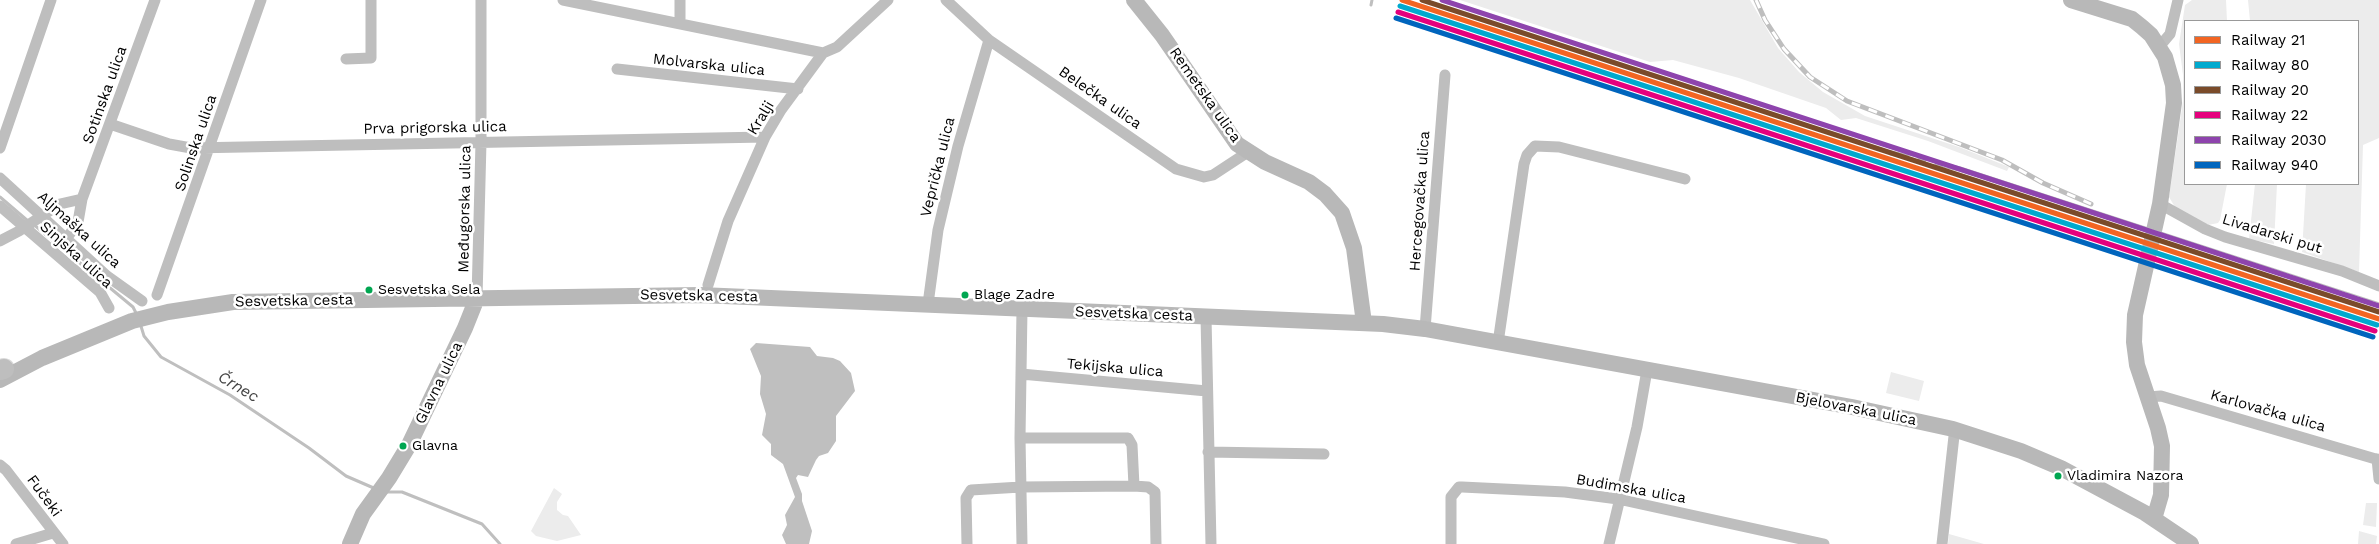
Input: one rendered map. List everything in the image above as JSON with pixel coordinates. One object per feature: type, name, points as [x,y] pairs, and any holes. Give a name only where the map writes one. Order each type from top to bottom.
[{"type":"main road","name":"Remetska ulica","points":[[1134,0],[1162,35],[1237,144],[1248,152],[1309,182],[1326,194],[1342,213],[1354,248],[1364,323]]},
{"type":"main road","points":[[2071,0],[2132,19],[2145,29],[2159,46],[2169,69],[2173,85],[2174,103],[2160,204],[2135,315],[2134,342],[2137,365],[2158,428],[2163,462],[2161,495],[2154,518]]},
{"type":"main road","name":"Sesvetska cesta","points":[[1,372],[139,320],[187,308],[234,302],[682,295],[1364,323]]},
{"type":"main road","name":"Glavna ulica","points":[[350,544],[356,528],[409,445],[477,298]]},
{"type":"main road","name":"Bjelovarska ulica","points":[[1364,323],[1425,329],[1646,376],[1871,410],[1952,429],[2050,463],[2154,518],[2191,544]]},
{"type":"street","points":[[0,148],[51,0]]},
{"type":"street","name":"Sotinska ulica","points":[[67,238],[78,222],[82,199],[155,0]]},
{"type":"street","name":"Solinska ulica","points":[[158,295],[261,0]]},
{"type":"street","points":[[346,59],[371,58],[371,0]]},
{"type":"street","name":"Međugorska ulica","points":[[477,298],[481,142],[481,0]]},
{"type":"street","points":[[563,0],[823,53]]},
{"type":"street","points":[[680,0],[680,23]]},
{"type":"street","name":"Kralji","points":[[708,285],[728,221],[765,137],[781,110],[798,90],[823,53],[837,46],[888,0]]},
{"type":"street","name":"Belečka ulica","points":[[946,0],[989,40],[1176,169],[1204,177],[1213,175],[1248,152]]},
{"type":"street","points":[[2159,46],[2170,34],[2178,0]]},
{"type":"street","name":"Veprička ulica","points":[[928,304],[938,230],[958,146],[989,40]]},
{"type":"street","name":"Molvarska ulica","points":[[617,69],[798,90]]},
{"type":"street","name":"Hercegovačka ulica","points":[[1425,329],[1445,75]]},
{"type":"street","name":"Prva prigorska ulica","points":[[110,124],[169,144],[191,148],[765,137]]},
{"type":"street","points":[[1498,343],[1524,164],[1527,155],[1535,146],[1559,147],[1685,179]]},
{"type":"street","name":"Aljmaška ulica","points":[[0,178],[32,222],[67,238],[106,276],[142,301]]},
{"type":"street","points":[[0,241],[60,204],[82,199]]},
{"type":"street","name":"Livadarski put","points":[[2160,204],[2205,229],[2225,237],[2342,271],[2379,286]]},
{"type":"street","name":"Sinjska ulica","points":[[0,206],[32,222],[100,292],[109,308]]},
{"type":"street","points":[[1022,309],[1020,438],[1022,544]]},
{"type":"street","points":[[1206,317],[1211,544]]},
{"type":"street","name":"Tekijska ulica","points":[[1021,374],[1207,391]]},
{"type":"street","points":[[1609,544],[1618,499],[1637,426],[1646,376]]},
{"type":"street","name":"Karlovačka ulica","points":[[2148,397],[2161,396],[2378,460]]},
{"type":"street","points":[[1942,544],[1953,441],[1952,429]]},
{"type":"street","points":[[1020,438],[1128,438],[1132,445],[1134,486]]},
{"type":"street","points":[[1208,452],[1324,454]]},
{"type":"street","points":[[2378,460],[2379,479]]},
{"type":"street","name":"Fučeki","points":[[0,465],[6,470],[63,544]]},
{"type":"street","points":[[967,544],[967,493],[976,488],[1134,486],[1148,487],[1155,492],[1156,544]]},
{"type":"street","name":"Budimska ulica","points":[[1451,544],[1451,497],[1458,487],[1565,492],[1618,499],[1779,540],[1824,544]]},
{"type":"street","points":[[16,544],[53,533]]},
{"type":"shaded area","points":[[1460,0],[1750,0],[1778,48],[1799,72],[1823,92],[1865,116],[1959,147],[2009,167],[2007,171],[1928,141],[1856,118],[1841,120],[1826,108],[1739,78],[1673,60],[1650,62]]},
{"type":"shaded area","points":[[2192,0],[2226,0],[2227,20],[2184,20],[2184,185],[2227,185],[2220,220],[2218,223],[2208,225],[2175,207],[2169,197],[2183,101],[2183,75],[2179,44],[2185,5]]},
{"type":"shaded area","points":[[2248,0],[2379,0],[2379,138],[2363,145],[2359,272],[2302,252],[2306,185],[2359,185],[2359,20],[2250,20]]},
{"type":"shaded area","points":[[2255,185],[2277,185],[2274,244],[2249,239]]},
{"type":"shaded area","points":[[756,343],[810,347],[817,356],[840,361],[851,373],[855,391],[836,416],[836,441],[828,453],[819,456],[808,477],[798,475],[796,478],[812,531],[809,544],[786,544],[782,535],[787,525],[785,515],[795,497],[783,464],[771,455],[771,444],[762,435],[766,414],[760,394],[761,376],[750,349]]},
{"type":"shaded area","points":[[1891,372],[1924,381],[1919,401],[1886,393]]},
{"type":"shaded area","points":[[554,488],[562,494],[557,502],[557,510],[563,515],[568,516],[581,535],[557,541],[536,536],[531,531]]},
{"type":"shaded area","points":[[2366,503],[2377,503],[2376,527],[2363,525]]},
{"type":"shaded area","points":[[2359,531],[2377,536],[2376,544],[2358,544]]},
{"type":"shaded area","points":[[1949,534],[1984,544],[1948,544]]},
{"type":"waterway","points":[[1371,5],[1372,0]]},
{"type":"waterway","name":"Črnec","points":[[0,197],[28,221]]},
{"type":"waterway","name":"Črnec","points":[[33,224],[133,307],[137,315]]},
{"type":"waterway","name":"Črnec","points":[[140,323],[144,336],[161,357],[230,395],[309,448],[346,476],[376,489]]},
{"type":"waterway","name":"Črnec","points":[[384,492],[402,492],[482,524],[500,544]]},
{"type":"railway","points":[[1756,0],[1765,20],[1784,49],[1810,77],[1847,101],[2002,160],[2043,183],[2091,204]]},
{"type":"railway","points":[[1891,153],[1960,169],[2379,305]]},
{"type":"rail line","name":"21","points":[[1402,0],[2379,319]]},
{"type":"rail line","name":"20","points":[[1422,0],[2379,312]]},
{"type":"rail line","name":"2030","points":[[1442,0],[2379,306]]},
{"type":"rail line","name":"80","points":[[1400,6],[2377,325]]},
{"type":"rail line","name":"22","points":[[1398,12],[2375,331]]},
{"type":"rail line","name":"940","points":[[1396,18],[2373,337]]},
{"type":"place","name":"Sesvetska Sela","points":[[369,290]]},
{"type":"place","name":"Blage Zadre","points":[[965,295]]},
{"type":"place","name":"Glavna","points":[[403,446]]},
{"type":"place","name":"Vladimira Nazora","points":[[2058,476]]}]
